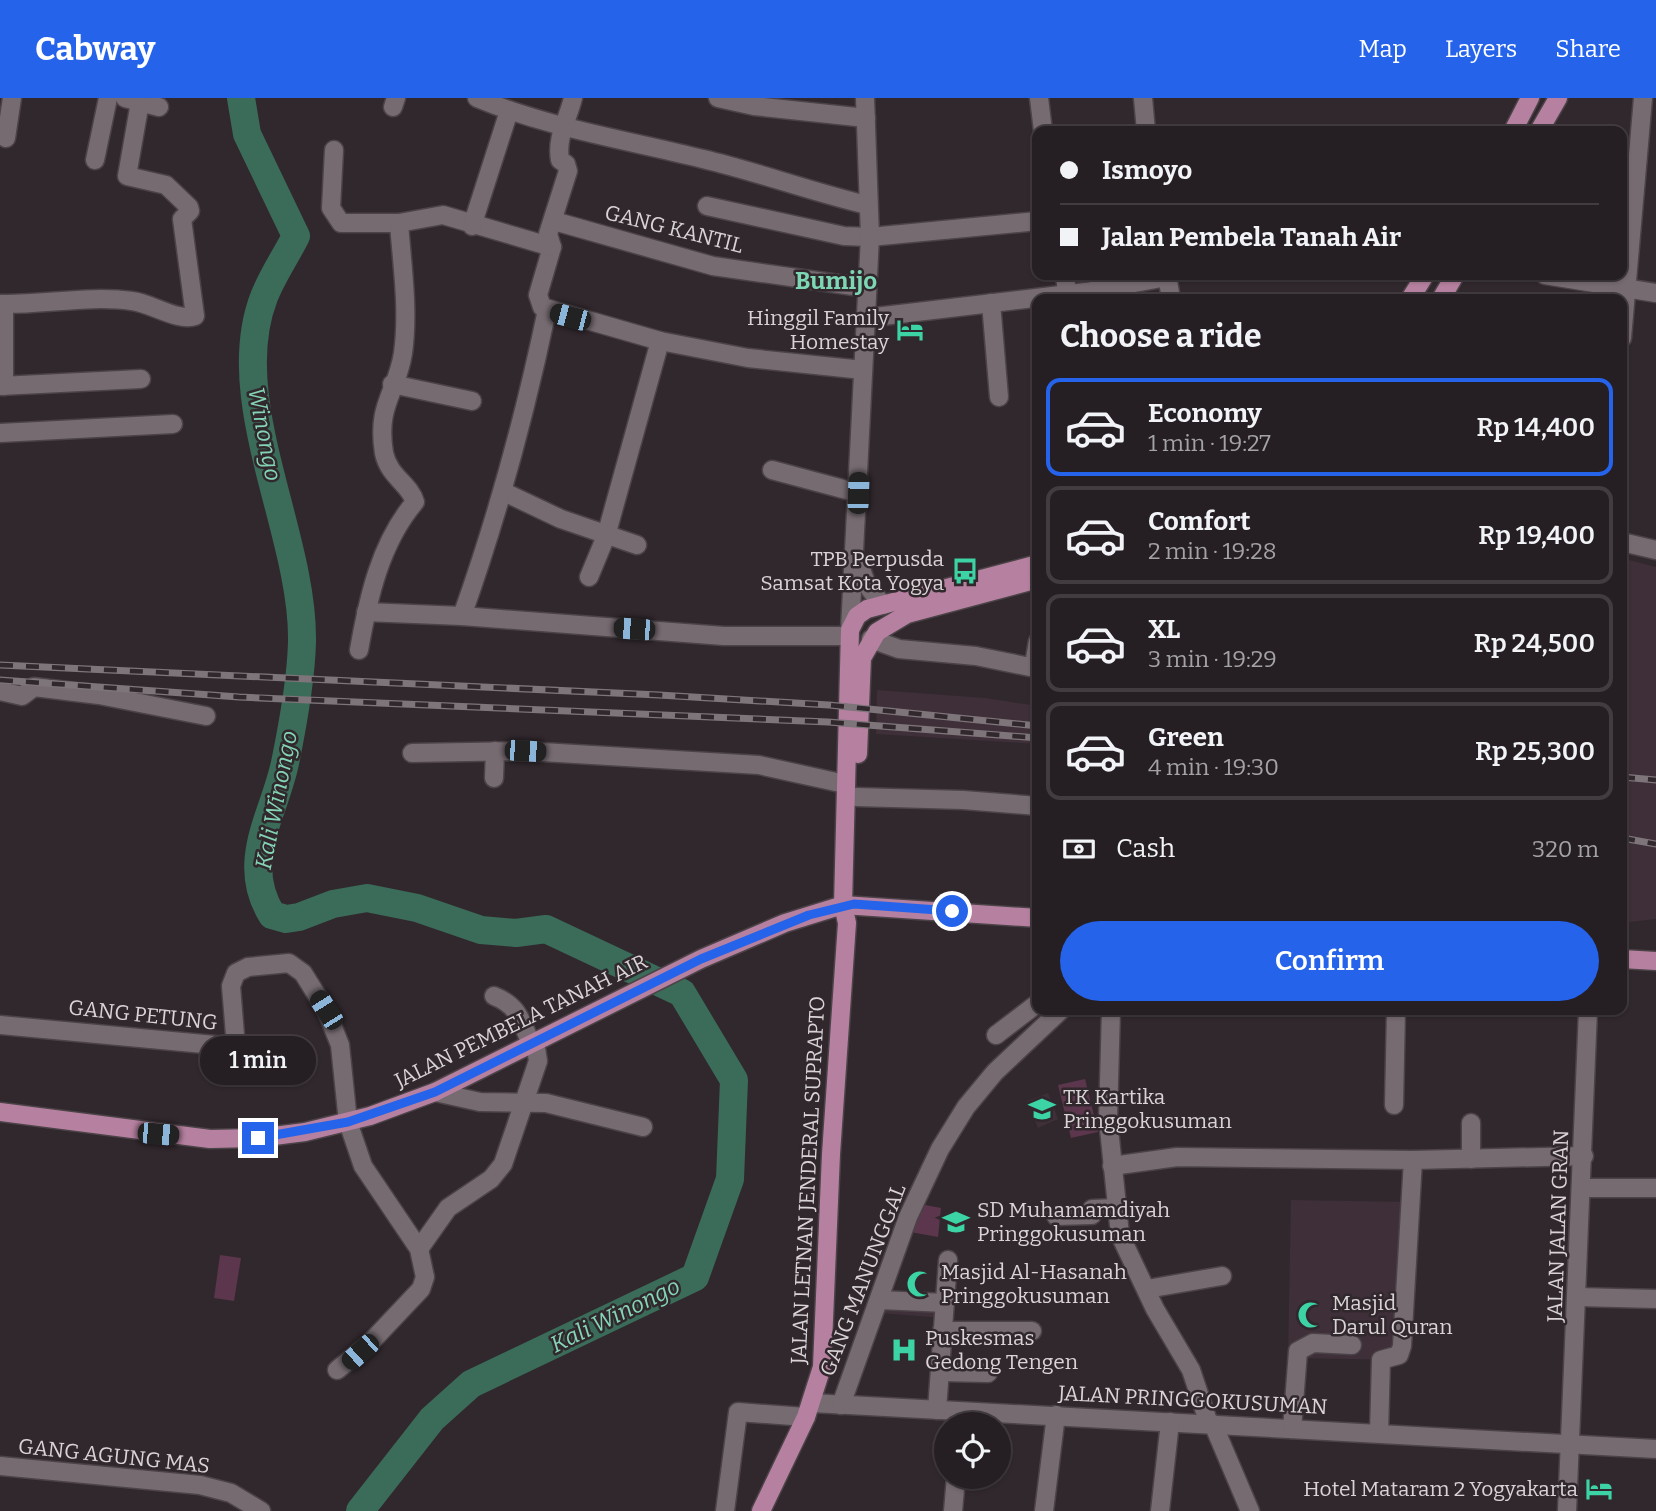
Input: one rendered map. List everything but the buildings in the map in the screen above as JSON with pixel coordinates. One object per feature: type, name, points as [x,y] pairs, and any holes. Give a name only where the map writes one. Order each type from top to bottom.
[{"type":"main road","points":[[1516,126],[1531,98]]},
{"type":"main road","points":[[1542,126],[1558,98]]},
{"type":"main road","points":[[850,791],[850,633],[857,616],[884,605],[1032,566]]},
{"type":"main road","points":[[850,791],[862,658],[870,639],[892,620],[907,614],[1032,581]]},
{"type":"main road","name":"JALAN LETNAN JENDERAL SUPRAPTO","points":[[761,1511],[809,1410],[824,1348],[831,1154],[848,904],[850,791]]},
{"type":"main road","points":[[848,904],[1032,918]]},
{"type":"main road","name":"JALAN PEMBELA TANAH AIR","points":[[0,1112],[210,1139],[258,1138],[348,1122],[435,1092],[701,959],[785,923],[848,904]]},
{"type":"main road","points":[[1627,960],[1656,961]]},
{"type":"street","points":[[6,138],[12,98]]},
{"type":"street","points":[[95,160],[108,98]]},
{"type":"street","points":[[477,98],[509,111],[562,126],[707,159],[867,205]]},
{"type":"street","points":[[573,98],[562,126],[558,151],[560,160],[566,164],[568,171],[548,234],[552,247],[538,295],[538,301],[547,310],[660,341],[748,358],[863,370]]},
{"type":"street","points":[[718,98],[754,106],[866,118]]},
{"type":"street","points":[[366,612],[724,636],[850,633],[857,545],[870,237],[865,98]]},
{"type":"street","points":[[1039,98],[1042,126]]},
{"type":"street","points":[[1143,98],[1146,126]]},
{"type":"street","points":[[1627,278],[1643,98]]},
{"type":"street","points":[[141,379],[2,386],[2,304],[38,305],[115,298],[152,305],[185,317],[195,316],[182,219],[190,211],[189,207],[166,185],[127,176],[133,100],[159,107]]},
{"type":"street","points":[[472,226],[509,111]]},
{"type":"street","points":[[334,150],[330,199],[336,220],[348,224],[399,223],[443,215],[472,226],[552,247]]},
{"type":"street","points":[[707,206],[844,236],[870,237],[1032,222]]},
{"type":"street","name":"GANG KANTIL","points":[[554,220],[713,266],[867,288]]},
{"type":"street","points":[[359,650],[369,596],[398,522],[415,502],[392,475],[384,452],[382,414],[402,356],[404,333],[399,223]]},
{"type":"street","points":[[1066,280],[1067,294]]},
{"type":"street","points":[[1094,294],[1151,280]]},
{"type":"street","points":[[1556,280],[1581,291],[1626,289],[1656,293]]},
{"type":"street","points":[[1626,294],[1627,280]]},
{"type":"street","points":[[866,318],[1032,298]]},
{"type":"street","points":[[991,303],[999,397]]},
{"type":"street","points":[[462,617],[504,492],[526,414],[547,310]]},
{"type":"street","points":[[589,577],[606,536],[660,341]]},
{"type":"street","points":[[392,384],[472,401]]},
{"type":"street","points":[[0,433],[173,424]]},
{"type":"street","points":[[772,470],[858,493]]},
{"type":"street","points":[[504,492],[606,536],[637,545]]},
{"type":"street","points":[[1627,543],[1656,550]]},
{"type":"street","points":[[857,545],[862,577],[872,594],[884,605]]},
{"type":"street","points":[[870,639],[900,649],[976,656],[1032,666]]},
{"type":"street","points":[[0,691],[22,696],[34,687],[99,695],[206,716]]},
{"type":"street","points":[[494,778],[495,751]]},
{"type":"street","points":[[412,753],[495,751],[759,765],[850,791],[1032,806]]},
{"type":"street","name":"GANG PETUNG","points":[[0,1025],[236,1047],[231,986],[234,977],[247,967],[289,963],[301,970],[309,982],[326,1010],[340,1045],[348,1122]]},
{"type":"street","points":[[419,1249],[448,1208],[491,1179],[503,1164],[538,1061],[533,1043],[515,1009],[509,1002],[494,996]]},
{"type":"street","points":[[996,1035],[1032,1008]]},
{"type":"street","name":"GANG MANUNGGAL","points":[[841,1405],[908,1217],[940,1149],[967,1107],[995,1072],[1056,1015]]},
{"type":"street","points":[[1111,1015],[1108,1119],[1120,1235],[1191,1370],[1211,1424],[1250,1511]]},
{"type":"street","points":[[1394,1105],[1396,1015]]},
{"type":"street","name":"JALAN JALAN GRAN","points":[[1567,1511],[1583,1188],[1588,1015]]},
{"type":"street","points":[[435,1092],[480,1102],[523,1105],[546,1103],[643,1127]]},
{"type":"street","points":[[337,1370],[369,1344],[421,1289],[425,1277],[419,1249],[363,1166],[348,1122]]},
{"type":"street","points":[[1471,1123],[1471,1158]]},
{"type":"street","points":[[1112,1166],[1177,1157],[1413,1160],[1584,1156]]},
{"type":"street","points":[[1379,1433],[1381,1360],[1399,1355],[1402,1346],[1413,1160]]},
{"type":"street","points":[[1583,1188],[1656,1188]]},
{"type":"street","points":[[1056,1216],[1092,1215],[1092,1209],[1117,1208]]},
{"type":"street","points":[[937,1409],[942,1372],[942,1331],[948,1259]]},
{"type":"street","points":[[1147,1289],[1222,1276]]},
{"type":"street","points":[[1578,1297],[1656,1299]]},
{"type":"street","points":[[880,1300],[944,1303]]},
{"type":"street","points":[[942,1331],[1032,1331]]},
{"type":"street","points":[[1292,1429],[1298,1351],[1313,1343],[1352,1345]]},
{"type":"street","points":[[942,1372],[988,1373]]},
{"type":"street","name":"JALAN PRINGGOKUSUMAN","points":[[725,1511],[738,1412],[809,1410],[841,1405],[937,1409],[945,1412]]},
{"type":"street","points":[[1044,1511],[1056,1415]]},
{"type":"street","name":"JALAN PRINGGOKUSUMAN","points":[[1011,1416],[1056,1415],[1656,1449]]},
{"type":"street","points":[[1160,1511],[1170,1422]]},
{"type":"street","name":"GANG AGUNG MAS","points":[[0,1466],[200,1485],[231,1493],[261,1511]]},
{"type":"street","points":[[953,1511],[955,1489]]},
{"type":"shaded area","points":[[1627,559],[1656,567],[1656,919],[1627,922]]},
{"type":"shaded area","points":[[877,690],[985,698],[1032,705],[1032,744],[876,734]]},
{"type":"shaded area","points":[[1085,1079],[1098,1132],[1071,1138],[1058,1085]]},
{"type":"shaded area","name":"TK Kartika Pringgokusuman","points":[[1048,1093],[1058,1119],[1038,1128],[1027,1101]]},
{"type":"shaded area","points":[[1291,1200],[1412,1202],[1408,1360],[1288,1358]]},
{"type":"shaded area","points":[[915,1203],[941,1208],[938,1237],[910,1232]]},
{"type":"shaded area","points":[[220,1255],[241,1258],[234,1301],[214,1298]]},
{"type":"shaded area","points":[[881,1301],[944,1306],[943,1318],[880,1313]]},
{"type":"waterway","name":"Kali Winongo","points":[[241,98],[247,134],[296,236],[264,297],[254,337],[253,379],[259,423],[291,557],[299,600],[302,642],[288,748],[259,857],[263,895],[272,915],[286,919],[299,917],[333,904],[367,898],[417,908],[481,930],[516,933],[546,929],[682,993],[734,1080],[730,1179],[695,1277],[471,1384],[432,1419],[360,1511]]},
{"type":"railway","points":[[0,665],[659,695],[829,705],[1032,725]]},
{"type":"railway","points":[[0,680],[239,697],[828,722],[1032,738]]},
{"type":"railway","points":[[1627,777],[1656,780]]},
{"type":"railway","points":[[1627,839],[1656,844]]},
{"type":"place","name":"Hinggil Family Homestay","points":[[910,330]]},
{"type":"place","name":"TPB Perpusda Samsat Kota Yogya","points":[[965,571]]},
{"type":"place","name":"TK Kartika Pringgokusuman","points":[[1042,1109]]},
{"type":"place","name":"SD Muhamamdiyah Pringgokusuman","points":[[956,1222]]},
{"type":"place","name":"Masjid Al-Hasanah Pringgokusuman","points":[[920,1284]]},
{"type":"place","name":"Masjid Darul Quran","points":[[1311,1315]]},
{"type":"place","name":"Puskesmas Gedong Tengen","points":[[904,1350]]},
{"type":"place","name":"Hotel Mataram 2 Yogyakarta","points":[[1599,1489]]},
{"type":"district","name":"Bumijo","points":[[836,281]]},
{"type":"route","points":[[258,1138],[305,1132],[348,1122],[435,1092],[701,959],[809,915],[854,904],[952,911]]},
{"type":"water label","name":"Winongo","points":[[265,434]]}]
